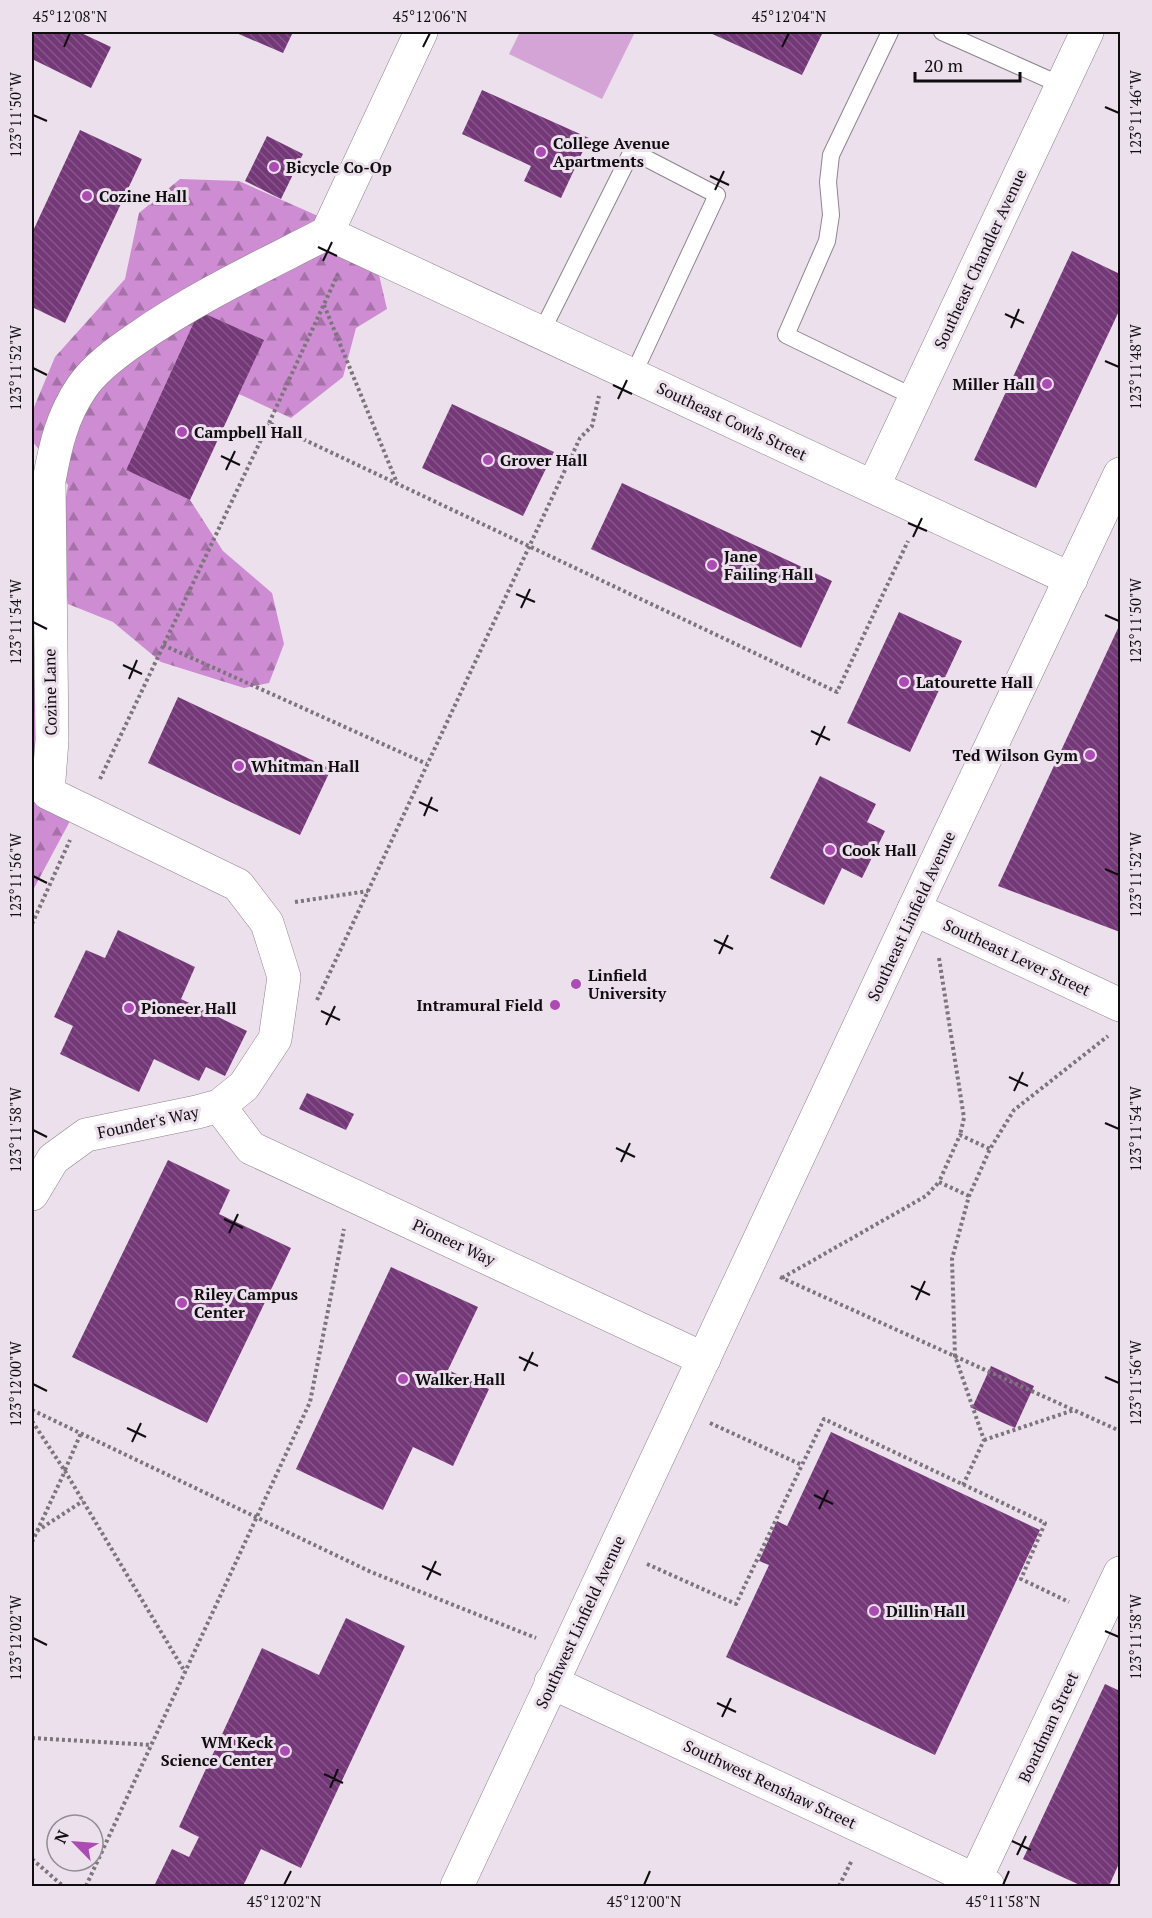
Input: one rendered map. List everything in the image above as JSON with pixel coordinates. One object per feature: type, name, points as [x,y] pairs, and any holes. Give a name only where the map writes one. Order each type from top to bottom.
[{"type":"street","points":[[340,239],[421,32]]},
{"type":"street","name":"Southeast Chandler Avenue","points":[[873,487],[1086,32]]},
{"type":"street","name":"Southeast Cowls Street","points":[[340,239],[1071,579]]},
{"type":"street","name":"Cozine Lane","points":[[219,1106],[244,1086],[275,1039],[284,977],[267,923],[238,885],[48,793],[52,740],[49,481],[56,444],[65,415],[83,385],[117,353],[172,314],[340,239]]},
{"type":"street","name":"Southeast Linfield Avenue","points":[[704,1359],[1120,474]]},
{"type":"street","name":"Southeast Lever Street","points":[[914,909],[953,927],[1116,1019]]},
{"type":"street","name":"Founder's Way","points":[[32,1194],[53,1159],[86,1135],[197,1113],[219,1106]]},
{"type":"street","name":"Pioneer Way","points":[[219,1106],[252,1148],[704,1359]]},
{"type":"street","name":"Southwest Linfield Avenue","points":[[457,1887],[704,1359]]},
{"type":"street","name":"Boardman Street","points":[[982,1883],[1120,1573]]},
{"type":"street","name":"Southwest Renshaw Street","points":[[551,1682],[982,1883]]},
{"type":"lane","points":[[890,32],[831,155],[828,182],[831,215],[827,241],[786,336],[916,398]]},
{"type":"lane","points":[[942,32],[1061,86]]},
{"type":"lane","points":[[541,333],[632,151],[717,195],[622,370]]},
{"type":"path","points":[[32,924],[324,305],[340,239]]},
{"type":"path","points":[[324,305],[397,483]]},
{"type":"path","points":[[317,1001],[580,438],[592,426],[600,391],[622,370]]},
{"type":"path","points":[[269,423],[837,692],[923,510]]},
{"type":"path","points":[[163,645],[427,764]]},
{"type":"path","points":[[267,923],[283,904],[368,891]]},
{"type":"path","points":[[783,1278],[926,1196],[939,1182],[960,1135],[964,1118],[939,957],[953,927]]},
{"type":"path","points":[[963,1485],[984,1440],[955,1356],[952,1259],[969,1196],[990,1149],[1014,1110],[1116,1019]]},
{"type":"path","points":[[960,1135],[990,1149]]},
{"type":"path","points":[[939,1182],[969,1196]]},
{"type":"path","points":[[86,1887],[310,1402],[351,1194]]},
{"type":"path","points":[[749,1263],[1120,1431]]},
{"type":"path","points":[[680,1409],[802,1465]]},
{"type":"path","points":[[32,1410],[372,1572],[567,1650]]},
{"type":"path","points":[[984,1440],[1074,1410]]},
{"type":"path","points":[[614,1549],[736,1604],[824,1419],[1045,1522],[1021,1580],[1100,1616]]},
{"type":"path","points":[[32,1421],[65,1471],[186,1672]]},
{"type":"path","points":[[32,1542],[81,1433]]},
{"type":"path","points":[[36,1531],[83,1501]]},
{"type":"path","points":[[32,1738],[152,1745]]},
{"type":"path","points":[[32,1858],[63,1887]]},
{"type":"green space","points":[[180,179],[239,181],[325,219],[379,275],[387,309],[356,328],[343,377],[291,418],[239,394],[263,340],[199,311],[126,470],[190,500],[223,551],[272,593],[284,644],[269,683],[244,688],[161,662],[113,622],[68,604],[58,543],[68,485],[32,441],[32,412],[55,357],[125,279],[139,213]]},
{"type":"green space","points":[[50,674],[70,821],[32,892],[32,680]]},
{"type":"shaded area","points":[[520,32],[635,32],[602,99],[509,54]]},
{"type":"building","points":[[32,32],[79,32],[111,47],[91,88],[32,59]]},
{"type":"building","points":[[234,32],[293,32],[283,53]]},
{"type":"building","points":[[708,32],[823,32],[802,75]]},
{"type":"building","name":"College Avenue Apartments","points":[[482,90],[589,138],[561,198],[524,181],[531,166],[462,134]]},
{"type":"building","name":"Cozine Hall","points":[[80,130],[142,159],[65,323],[32,307],[32,233]]},
{"type":"building","name":"Bicycle Co-Op","points":[[267,136],[303,154],[281,199],[245,181]]},
{"type":"building","name":"Miller Hall","points":[[1072,251],[1120,274],[1120,309],[1036,488],[974,460]]},
{"type":"building","name":"Campbell Hall","points":[[199,311],[264,340],[190,500],[126,470]]},
{"type":"building","name":"Grover Hall","points":[[452,404],[554,452],[523,516],[422,468]]},
{"type":"building","name":"Jane Failing Hall","points":[[622,483],[832,581],[801,648],[591,549]]},
{"type":"building","name":"Latourette Hall","points":[[899,612],[962,641],[910,752],[847,723]]},
{"type":"building","name":"Ted Wilson Gym","points":[[1120,624],[1120,932],[998,886]]},
{"type":"building","name":"Whitman Hall","points":[[178,697],[331,769],[300,835],[148,763]]},
{"type":"building","name":"Cook Hall","points":[[820,776],[876,804],[867,822],[885,831],[862,878],[842,868],[824,905],[770,878]]},
{"type":"building","name":"Pioneer Hall","points":[[118,930],[195,967],[181,999],[247,1031],[225,1076],[206,1067],[199,1081],[154,1059],[139,1092],[60,1054],[73,1026],[54,1017],[86,950],[105,958]]},
{"type":"building","points":[[307,1093],[354,1114],[346,1130],[299,1109]]},
{"type":"building","name":"Riley Campus Center","points":[[168,1160],[230,1190],[219,1214],[291,1248],[207,1423],[72,1357]]},
{"type":"building","name":"Walker Hall","points":[[391,1267],[478,1307],[448,1370],[489,1389],[453,1466],[413,1447],[383,1510],[296,1469]]},
{"type":"building","points":[[991,1366],[1034,1386],[1015,1428],[972,1408]]},
{"type":"building","name":"Dillin Hall","points":[[831,1432],[1040,1530],[935,1755],[726,1657],[769,1565],[759,1561],[777,1521],[787,1526]]},
{"type":"building","name":"WM Keck Science Center","points":[[346,1618],[405,1646],[301,1868],[261,1849],[243,1886],[154,1886],[172,1849],[189,1857],[199,1837],[179,1827],[262,1648],[319,1675]]},
{"type":"building","points":[[1105,1684],[1120,1691],[1120,1861],[1109,1886],[1082,1886],[1023,1859]]},
{"type":"place","name":"College Avenue Apartments","points":[[541,152]]},
{"type":"place","name":"Bicycle Co-Op","points":[[274,167]]},
{"type":"place","name":"Cozine Hall","points":[[87,196]]},
{"type":"place","name":"Miller Hall","points":[[1047,384]]},
{"type":"place","name":"Campbell Hall","points":[[182,432]]},
{"type":"place","name":"Grover Hall","points":[[488,460]]},
{"type":"place","name":"Jane Failing Hall","points":[[712,565]]},
{"type":"place","name":"Latourette Hall","points":[[904,682]]},
{"type":"place","name":"Ted Wilson Gym","points":[[1090,755]]},
{"type":"place","name":"Whitman Hall","points":[[239,766]]},
{"type":"place","name":"Cook Hall","points":[[830,850]]},
{"type":"place","name":"Linfield University","points":[[576,984]]},
{"type":"place","name":"Intramural Field","points":[[555,1005]]},
{"type":"place","name":"Pioneer Hall","points":[[129,1008]]},
{"type":"place","name":"Riley Campus Center","points":[[182,1303]]},
{"type":"place","name":"Walker Hall","points":[[403,1379]]},
{"type":"place","name":"Dillin Hall","points":[[874,1611]]},
{"type":"place","name":"WM Keck Science Center","points":[[285,1751]]}]
